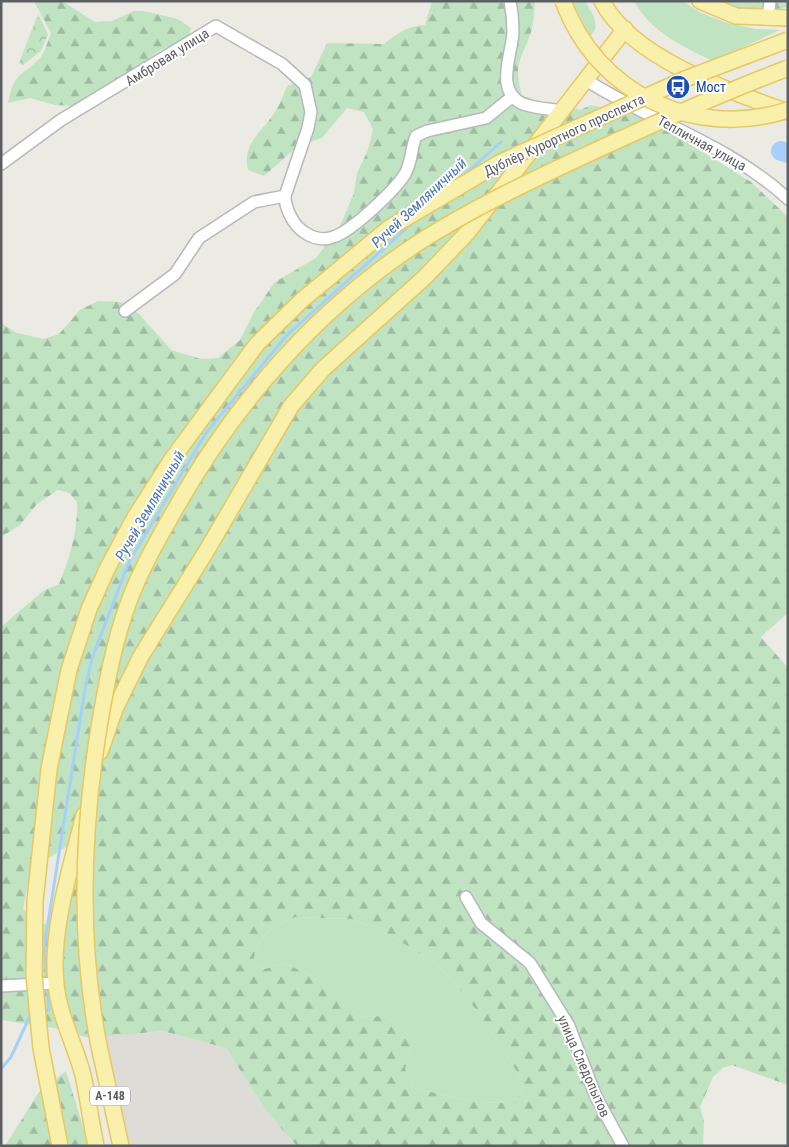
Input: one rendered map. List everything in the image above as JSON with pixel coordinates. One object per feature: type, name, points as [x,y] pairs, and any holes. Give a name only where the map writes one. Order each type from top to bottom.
[{"type":"main road","points":[[564,1],[581,39],[596,59],[617,78],[652,101],[677,112],[702,117],[756,118],[788,111]]},
{"type":"main road","points":[[602,1],[625,29],[646,48],[707,82],[788,111]]},
{"type":"main road","points":[[614,1],[625,29]]},
{"type":"main road","points":[[700,1],[736,16],[768,19],[788,18]]},
{"type":"main road","points":[[96,1146],[82,1074],[59,1006],[55,955],[92,781],[102,743],[115,709],[141,656],[216,535],[291,406],[323,369],[425,277],[468,232],[625,29]]},
{"type":"main road","name":"Дублёр Курортного проспекта","points":[[60,1146],[41,1048],[34,976],[35,901],[49,769],[69,670],[89,609],[108,567],[130,526],[172,459],[257,344],[302,300],[389,228],[501,162],[686,79],[788,40]]},
{"type":"main road","name":"Дублёр Курортного проспекта","points":[[121,1146],[99,1046],[86,960],[84,894],[92,779],[104,695],[115,648],[139,575],[214,443],[277,365],[319,321],[373,276],[421,241],[517,187],[716,96],[788,68]]},
{"type":"street","points":[[510,1],[513,32],[506,78],[513,96],[525,104],[562,111]]},
{"type":"street","points":[[768,19],[770,1]]},
{"type":"street","name":"Амбровая улица","points":[[1,164],[62,120],[216,26],[282,64],[305,85],[311,112],[308,128],[285,196]]},
{"type":"street","name":"Тепличная улица","points":[[586,80],[611,96],[712,146],[750,170],[788,199]]},
{"type":"street","points":[[125,312],[175,274],[199,238],[254,202],[285,196],[285,203],[291,217],[304,232],[321,239],[335,237],[377,205],[399,182],[410,164],[416,136],[427,131],[486,118],[513,96]]},
{"type":"street","name":"улица Следопытов","points":[[466,897],[480,923],[530,963],[569,1026],[596,1097],[623,1146]]},
{"type":"street","points":[[1,986],[56,983]]},
{"type":"shaded area","points":[[163,1031],[226,1048],[267,1112],[297,1146],[121,1146],[99,1046],[89,1038]]},
{"type":"green space","points":[[34,1],[62,1],[95,22],[112,21],[134,11],[144,11],[178,19],[191,28],[188,38],[159,51],[127,75],[73,106],[55,105],[30,98],[8,103],[15,80],[41,56],[51,33]]},
{"type":"green space","points":[[432,1],[535,1],[532,28],[518,69],[522,95],[550,106],[564,105],[580,110],[591,105],[687,127],[684,135],[686,142],[751,182],[788,217],[788,613],[761,637],[788,668],[788,1083],[785,1084],[732,1065],[723,1068],[713,1077],[700,1107],[704,1121],[703,1146],[297,1146],[267,1112],[226,1048],[163,1031],[89,1038],[54,1028],[1,1020],[1,627],[43,591],[59,584],[72,544],[77,502],[69,493],[58,490],[37,504],[20,525],[1,537],[1,323],[17,333],[44,339],[59,334],[80,310],[98,301],[121,302],[139,314],[171,350],[201,359],[218,358],[240,340],[254,312],[275,282],[316,258],[340,226],[354,193],[357,173],[368,150],[373,129],[364,112],[347,108],[322,138],[298,146],[264,176],[248,170],[248,153],[253,140],[275,112],[287,86],[311,77],[327,43],[384,44],[403,31],[425,25]],"holes":[[[66,847],[76,850],[61,924],[50,928],[23,909],[31,869]],[[296,917],[352,919],[390,935],[437,964],[469,1000],[499,1043],[522,1080],[523,1092],[509,1103],[474,1102],[414,1088],[405,1069],[414,1040],[386,1016],[360,1017],[312,976],[284,963],[265,969],[254,965],[254,956],[257,948],[266,934],[280,924]]]},
{"type":"green space","points":[[572,1],[585,1],[594,17],[596,28],[590,38]]},
{"type":"green space","points":[[634,1],[683,1],[699,12],[727,23],[756,29],[780,30],[713,61],[679,44],[659,30],[641,12]]},
{"type":"green space","points":[[714,1],[765,1],[754,14]]},
{"type":"green space","points":[[755,1],[788,1],[788,7],[749,15]]},
{"type":"green space","points":[[38,14],[48,34],[41,51],[23,65],[19,63]]},
{"type":"green space","points":[[296,917],[352,919],[390,935],[437,964],[469,1000],[499,1043],[522,1080],[523,1092],[509,1103],[474,1102],[414,1088],[405,1069],[414,1040],[386,1016],[360,1017],[312,976],[284,963],[265,969],[254,965],[254,956],[257,948],[266,934],[280,924]]},
{"type":"green space","points":[[66,1071],[89,1146],[5,1146],[39,1092]]},
{"type":"waterway","name":"Ручей Земляничный","points":[[461,178],[501,142]]},
{"type":"waterway","points":[[781,151],[788,153]]},
{"type":"waterway","name":"Ручей Земляничный","points":[[42,1012],[49,1009],[44,948],[85,689],[92,658],[129,562],[206,433],[287,335],[418,218]]},
{"type":"waterway","name":"Ручей Земляничный","points":[[1,1069],[11,1057],[29,1018],[34,1015]]},
{"type":"place","name":"Мост","points":[[678,87]]}]
